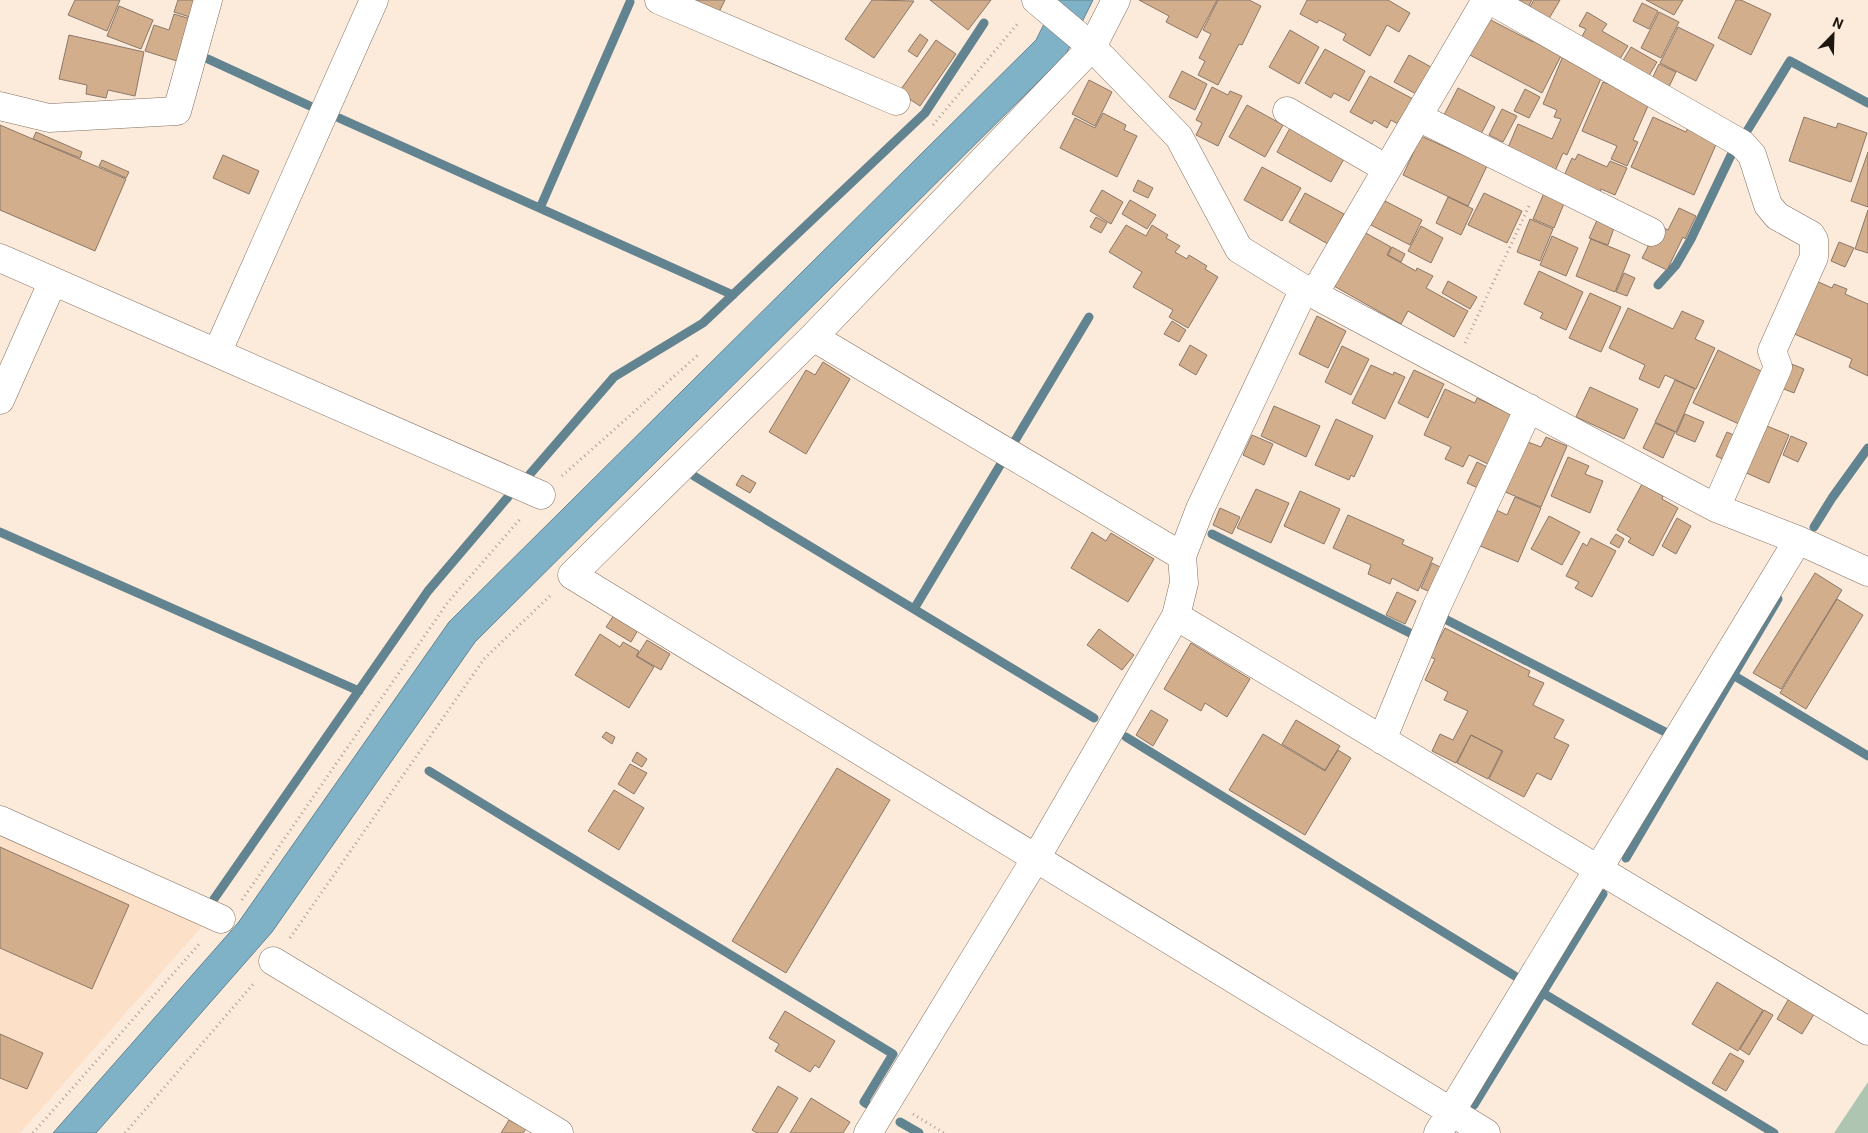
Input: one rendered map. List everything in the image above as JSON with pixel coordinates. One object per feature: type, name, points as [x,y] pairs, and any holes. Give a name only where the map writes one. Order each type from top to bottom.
[{"type":"street","points":[[0,106],[49,118],[178,111],[208,0]]},
{"type":"street","points":[[217,353],[374,0]]},
{"type":"street","points":[[659,0],[896,101]]},
{"type":"street","points":[[1116,0],[1086,42],[813,337],[572,575],[1036,858],[1445,1122],[1486,1133]]},
{"type":"street","points":[[868,1133],[1036,858],[1176,616],[1184,583],[1182,556],[1200,508],[1309,292],[1387,169],[1488,0],[1742,144],[1752,155],[1768,205],[1778,216],[1811,235],[1814,240],[1814,257],[1772,351],[1778,367],[1716,508]]},
{"type":"street","points":[[1038,2],[1086,42],[1179,137],[1238,249],[1309,292],[1716,508],[1798,540],[1868,572]]},
{"type":"street","points":[[1287,111],[1387,169]]},
{"type":"street","points":[[1418,117],[1651,232]]},
{"type":"street","points":[[0,258],[541,495]]},
{"type":"street","points":[[0,400],[53,281]]},
{"type":"street","points":[[813,337],[1182,556]]},
{"type":"street","points":[[1382,740],[1436,608],[1529,408]]},
{"type":"street","points":[[1445,1122],[1798,540]]},
{"type":"street","points":[[1176,616],[1868,1031]]},
{"type":"street","points":[[0,820],[221,919]]},
{"type":"street","points":[[273,961],[559,1133]]},
{"type":"path","points":[[933,125],[1038,2]]},
{"type":"path","points":[[1454,368],[1542,178]]},
{"type":"path","points":[[33,1133],[221,919],[240,902],[448,602],[541,495],[698,355]]},
{"type":"path","points":[[125,1133],[273,961],[484,658],[572,575]]},
{"type":"path","points":[[888,1100],[944,1133]]},
{"type":"shaded area","points":[[0,836],[202,926],[20,1133],[0,1133]]},
{"type":"green space","points":[[1868,1082],[1868,1133],[1834,1133]]},
{"type":"water","points":[[1056,0],[1093,0],[1066,54],[475,642],[272,932],[96,1133],[53,1133],[238,923],[449,622],[1036,40]]},
{"type":"building","points":[[75,0],[120,0],[107,31],[68,15]]},
{"type":"building","points":[[178,0],[199,0],[193,18],[174,12]]},
{"type":"building","points":[[692,0],[725,0],[719,12]]},
{"type":"building","points":[[872,0],[914,1],[874,58],[845,39]]},
{"type":"building","points":[[930,0],[991,0],[968,30]]},
{"type":"building","points":[[1139,0],[1217,0],[1197,38],[1166,22],[1169,16]]},
{"type":"building","points":[[1218,0],[1249,0],[1261,6],[1242,45],[1239,44],[1218,85],[1198,75],[1205,61],[1199,58],[1211,34],[1203,30]]},
{"type":"building","points":[[1307,0],[1388,0],[1410,13],[1399,32],[1387,25],[1370,56],[1343,40],[1346,34],[1319,20],[1317,23],[1300,14]]},
{"type":"building","points":[[1512,0],[1532,0],[1527,9]]},
{"type":"building","points":[[1534,0],[1560,0],[1547,22],[1528,10]]},
{"type":"building","points":[[1646,0],[1683,0],[1674,15]]},
{"type":"building","points":[[1736,0],[1741,0],[1771,14],[1751,55],[1718,38]]},
{"type":"building","points":[[1642,3],[1658,11],[1649,29],[1633,21]]},
{"type":"building","points":[[119,6],[153,20],[141,49],[107,36]]},
{"type":"building","points":[[1587,12],[1607,24],[1602,31],[1628,46],[1618,62],[1580,40],[1586,29],[1579,26]]},
{"type":"building","points":[[1659,12],[1679,22],[1661,58],[1641,48]]},
{"type":"building","points":[[174,14],[194,20],[180,62],[145,51],[154,25],[169,30]]},
{"type":"building","points":[[1487,18],[1533,42],[1535,37],[1563,52],[1542,93],[1468,54]]},
{"type":"building","points":[[1678,27],[1714,45],[1696,81],[1660,63]]},
{"type":"building","points":[[1290,30],[1319,47],[1299,84],[1269,67]]},
{"type":"building","points":[[920,34],[928,40],[917,57],[908,51]]},
{"type":"building","points":[[69,35],[144,52],[135,96],[108,90],[106,98],[86,94],[87,85],[59,79]]},
{"type":"building","points":[[936,40],[956,54],[920,106],[899,92]]},
{"type":"building","points":[[1631,47],[1657,62],[1647,79],[1621,64]]},
{"type":"building","points":[[1325,49],[1365,71],[1349,101],[1334,93],[1331,98],[1305,83]]},
{"type":"building","points":[[1409,55],[1433,68],[1418,95],[1394,82]]},
{"type":"building","points":[[1563,56],[1603,74],[1567,155],[1563,153],[1555,171],[1507,150],[1518,124],[1552,139],[1561,119],[1554,117],[1557,110],[1543,104]]},
{"type":"building","points":[[1659,64],[1676,72],[1668,89],[1651,81]]},
{"type":"building","points":[[1182,71],[1207,84],[1195,110],[1169,97]]},
{"type":"building","points":[[1370,76],[1413,99],[1398,124],[1391,120],[1387,128],[1374,120],[1372,124],[1350,112]]},
{"type":"building","points":[[1089,80],[1112,92],[1095,126],[1072,114]]},
{"type":"building","points":[[1603,82],[1651,99],[1633,140],[1638,142],[1627,166],[1611,159],[1617,146],[1582,131]]},
{"type":"building","points":[[1212,87],[1228,95],[1230,91],[1242,96],[1218,146],[1196,135],[1202,123],[1196,120]]},
{"type":"building","points":[[1458,88],[1495,107],[1481,134],[1444,115]]},
{"type":"building","points":[[1525,89],[1540,97],[1529,118],[1514,111]]},
{"type":"building","points":[[1247,105],[1283,125],[1265,157],[1229,137]]},
{"type":"building","points":[[1502,109],[1517,116],[1503,142],[1489,135]]},
{"type":"building","points":[[1103,113],[1126,125],[1124,130],[1137,136],[1117,177],[1060,148],[1075,118],[1095,128]]},
{"type":"building","points":[[1653,117],[1686,132],[1688,127],[1718,140],[1694,195],[1631,167]]},
{"type":"building","points":[[1804,117],[1836,128],[1838,123],[1867,133],[1851,182],[1789,161]]},
{"type":"building","points":[[0,125],[126,179],[95,251],[0,210]]},
{"type":"building","points":[[1290,128],[1345,157],[1331,182],[1277,152]]},
{"type":"building","points":[[36,132],[82,152],[80,158],[33,139]]},
{"type":"building","points":[[1421,136],[1487,166],[1468,206],[1403,175]]},
{"type":"building","points":[[1868,152],[1868,207],[1851,201]]},
{"type":"building","points":[[1578,154],[1607,167],[1610,161],[1627,168],[1615,195],[1601,189],[1599,194],[1563,178],[1572,158],[1575,160]]},
{"type":"building","points":[[223,155],[259,171],[249,194],[213,178]]},
{"type":"building","points":[[102,160],[129,172],[126,178],[99,166]]},
{"type":"building","points":[[1262,167],[1301,188],[1282,221],[1244,200]]},
{"type":"building","points":[[1138,180],[1153,188],[1148,198],[1133,191]]},
{"type":"building","points":[[1102,190],[1123,202],[1111,224],[1090,211]]},
{"type":"building","points":[[1305,193],[1344,214],[1328,244],[1289,222]]},
{"type":"building","points":[[1484,193],[1522,211],[1507,243],[1468,225]]},
{"type":"building","points":[[1544,193],[1565,201],[1554,228],[1533,219]]},
{"type":"building","points":[[1448,197],[1473,209],[1461,235],[1436,223]]},
{"type":"building","points":[[1130,200],[1156,215],[1147,229],[1122,214]]},
{"type":"building","points":[[1383,200],[1422,220],[1410,245],[1371,225]]},
{"type":"building","points":[[1679,208],[1696,216],[1685,239],[1683,237],[1667,270],[1642,258],[1652,239],[1657,242],[1664,228],[1668,230]]},
{"type":"building","points":[[1868,210],[1868,253],[1855,249]]},
{"type":"building","points":[[1096,217],[1107,223],[1101,233],[1090,227]]},
{"type":"building","points":[[1598,218],[1615,225],[1608,245],[1589,238]]},
{"type":"building","points":[[1530,219],[1553,229],[1540,261],[1517,252]]},
{"type":"building","points":[[1126,225],[1146,236],[1152,225],[1168,235],[1166,238],[1180,246],[1175,252],[1187,259],[1189,255],[1207,266],[1205,269],[1218,277],[1188,328],[1169,317],[1173,310],[1133,287],[1142,272],[1109,252]]},
{"type":"building","points":[[1421,226],[1443,238],[1431,263],[1408,251]]},
{"type":"building","points":[[1364,232],[1391,247],[1387,255],[1416,271],[1417,268],[1433,276],[1426,288],[1468,311],[1454,337],[1408,311],[1401,324],[1334,286]]},
{"type":"building","points":[[1552,236],[1578,248],[1566,276],[1540,265]]},
{"type":"building","points":[[1591,239],[1630,255],[1615,292],[1576,276]]},
{"type":"building","points":[[1839,242],[1854,248],[1845,267],[1831,261]]},
{"type":"building","points":[[1392,247],[1405,254],[1401,262],[1388,255]]},
{"type":"building","points":[[1539,271],[1583,292],[1566,330],[1540,318],[1543,313],[1524,304]]},
{"type":"building","points":[[1624,273],[1635,278],[1627,296],[1616,292]]},
{"type":"building","points":[[1814,280],[1832,288],[1834,284],[1847,289],[1845,294],[1868,304],[1868,376],[1849,367],[1852,359],[1792,333]]},
{"type":"building","points":[[1448,281],[1477,297],[1470,309],[1442,293]]},
{"type":"building","points":[[1590,293],[1621,307],[1601,352],[1569,338]]},
{"type":"building","points":[[1628,308],[1673,329],[1682,311],[1704,321],[1695,339],[1715,348],[1696,389],[1665,375],[1659,388],[1639,379],[1645,365],[1609,348]]},
{"type":"building","points":[[1317,316],[1346,331],[1328,368],[1299,354]]},
{"type":"building","points":[[1172,321],[1186,330],[1179,342],[1164,334]]},
{"type":"building","points":[[1190,345],[1207,355],[1196,375],[1179,365]]},
{"type":"building","points":[[1342,346],[1369,359],[1351,395],[1325,382]]},
{"type":"building","points":[[1718,350],[1763,372],[1739,424],[1693,403]]},
{"type":"building","points":[[823,362],[850,379],[806,454],[769,432],[806,370],[815,375]]},
{"type":"building","points":[[1789,363],[1804,369],[1794,393],[1779,387]]},
{"type":"building","points":[[1371,365],[1393,375],[1394,372],[1405,377],[1385,419],[1352,403]]},
{"type":"building","points":[[1414,370],[1444,384],[1428,418],[1398,403]]},
{"type":"building","points":[[1675,380],[1695,389],[1676,432],[1655,422]]},
{"type":"building","points":[[1590,387],[1638,409],[1624,439],[1576,417]]},
{"type":"building","points":[[1445,389],[1475,403],[1477,398],[1511,414],[1488,464],[1469,455],[1463,467],[1445,459],[1451,447],[1424,435]]},
{"type":"building","points":[[1274,406],[1320,426],[1306,457],[1261,436]]},
{"type":"building","points":[[1685,414],[1704,422],[1695,442],[1676,434]]},
{"type":"building","points":[[1336,419],[1373,436],[1354,477],[1351,475],[1349,480],[1315,465]]},
{"type":"building","points":[[1655,423],[1675,432],[1663,458],[1643,448]]},
{"type":"building","points":[[1762,424],[1789,435],[1769,483],[1742,471]]},
{"type":"building","points":[[1727,432],[1740,438],[1729,462],[1716,456]]},
{"type":"building","points":[[1252,435],[1273,444],[1264,465],[1243,455]]},
{"type":"building","points":[[1791,436],[1807,443],[1798,462],[1783,455]]},
{"type":"building","points":[[1546,437],[1567,446],[1541,507],[1503,491],[1525,441],[1541,447]]},
{"type":"building","points":[[1568,457],[1589,466],[1585,474],[1603,481],[1590,513],[1551,496]]},
{"type":"building","points":[[1477,462],[1489,468],[1480,489],[1467,483]]},
{"type":"building","points":[[742,475],[756,483],[750,493],[736,485]]},
{"type":"building","points":[[1642,484],[1663,496],[1662,499],[1678,508],[1653,556],[1628,542],[1631,538],[1617,530]]},
{"type":"building","points":[[1256,489],[1289,503],[1271,543],[1237,528]]},
{"type":"building","points":[[1300,491],[1340,509],[1324,544],[1284,526]]},
{"type":"building","points":[[1515,497],[1541,508],[1518,562],[1478,545],[1494,509],[1507,515]]},
{"type":"building","points":[[1220,508],[1240,517],[1232,534],[1213,525]]},
{"type":"building","points":[[1348,515],[1404,540],[1402,544],[1433,558],[1418,591],[1392,578],[1390,584],[1368,574],[1371,565],[1333,548]]},
{"type":"building","points":[[1549,516],[1580,532],[1562,565],[1531,549]]},
{"type":"building","points":[[1677,518],[1691,526],[1676,554],[1662,546]]},
{"type":"building","points":[[1092,532],[1106,541],[1111,533],[1154,559],[1128,602],[1071,568]]},
{"type":"building","points":[[1616,534],[1624,539],[1619,548],[1610,543]]},
{"type":"building","points":[[1591,538],[1616,551],[1592,597],[1575,588],[1579,582],[1566,576],[1583,543],[1587,546]]},
{"type":"building","points":[[1432,563],[1444,569],[1433,593],[1421,588]]},
{"type":"building","points":[[1815,573],[1842,590],[1781,689],[1753,673]]},
{"type":"building","points":[[1397,592],[1416,601],[1405,624],[1386,615]]},
{"type":"building","points":[[1837,599],[1863,615],[1806,709],[1780,693]]},
{"type":"building","points":[[614,615],[638,630],[631,642],[606,627]]},
{"type":"building","points":[[1445,628],[1530,671],[1528,676],[1544,683],[1533,705],[1564,720],[1554,738],[1569,745],[1551,780],[1537,773],[1524,797],[1489,779],[1503,751],[1471,735],[1456,763],[1432,751],[1440,734],[1453,740],[1468,711],[1444,700],[1448,692],[1425,680],[1435,659],[1430,657]]},
{"type":"building","points":[[1099,629],[1134,655],[1122,670],[1087,645]]},
{"type":"building","points":[[600,634],[620,647],[623,642],[639,651],[636,656],[654,667],[629,708],[575,675]]},
{"type":"building","points":[[647,640],[670,654],[661,670],[637,656]]},
{"type":"building","points":[[1191,643],[1250,679],[1227,717],[1205,703],[1201,711],[1164,689]]},
{"type":"building","points":[[1151,710],[1168,720],[1153,746],[1136,735]]},
{"type":"building","points":[[1296,720],[1340,746],[1325,770],[1282,744]]},
{"type":"building","points":[[606,732],[615,737],[612,744],[602,737]]},
{"type":"building","points":[[1263,734],[1325,771],[1338,750],[1351,758],[1305,835],[1229,790]]},
{"type":"building","points":[[1471,735],[1502,751],[1488,779],[1457,763]]},
{"type":"building","points":[[637,752],[647,759],[642,767],[632,761]]},
{"type":"building","points":[[630,764],[647,773],[634,794],[618,784]]},
{"type":"building","points":[[837,768],[890,800],[786,973],[732,941]]},
{"type":"building","points":[[614,790],[644,808],[619,850],[588,831]]},
{"type":"building","points":[[0,847],[129,905],[92,989],[0,948]]},
{"type":"building","points":[[1717,982],[1763,1010],[1738,1051],[1692,1024]]},
{"type":"building","points":[[1791,995],[1816,1011],[1802,1034],[1777,1019]]},
{"type":"building","points":[[1764,1010],[1773,1015],[1749,1055],[1740,1049]]},
{"type":"building","points":[[785,1011],[835,1041],[819,1068],[815,1065],[810,1072],[775,1051],[779,1044],[769,1038]]},
{"type":"building","points":[[0,1034],[43,1053],[27,1089],[0,1078]]},
{"type":"building","points":[[1730,1053],[1744,1061],[1726,1091],[1712,1083]]},
{"type":"building","points":[[778,1086],[798,1098],[777,1133],[757,1133],[752,1130]]},
{"type":"building","points":[[811,1098],[850,1122],[843,1133],[790,1133]]},
{"type":"building","points":[[509,1120],[526,1129],[523,1133],[501,1133]]},
{"type":"waterway","points":[[540,208],[630,2]]},
{"type":"waterway","points":[[530,474],[614,377],[703,323],[925,113],[984,23]]},
{"type":"waterway","points":[[208,59],[310,106]]},
{"type":"waterway","points":[[1747,131],[1790,61],[1868,103]]},
{"type":"waterway","points":[[339,118],[733,295]]},
{"type":"waterway","points":[[1658,285],[1676,265],[1691,239],[1734,149]]},
{"type":"waterway","points":[[1013,444],[1089,317]]},
{"type":"waterway","points":[[1814,527],[1832,498],[1868,448]]},
{"type":"waterway","points":[[914,609],[1002,462]]},
{"type":"waterway","points":[[694,476],[1094,718]]},
{"type":"waterway","points":[[214,899],[428,591],[508,497]]},
{"type":"waterway","points":[[0,532],[359,691]]},
{"type":"waterway","points":[[1212,534],[1412,634]]},
{"type":"waterway","points":[[1626,858],[1778,599]]},
{"type":"waterway","points":[[1443,618],[1671,735]]},
{"type":"waterway","points":[[1733,675],[1868,756]]},
{"type":"waterway","points":[[1126,737],[1523,981]]},
{"type":"waterway","points":[[429,771],[893,1054],[864,1102],[867,1104]]},
{"type":"waterway","points":[[1474,1105],[1603,894]]},
{"type":"waterway","points":[[1543,993],[1774,1133]]},
{"type":"waterway","points":[[900,1122],[919,1133]]}]
